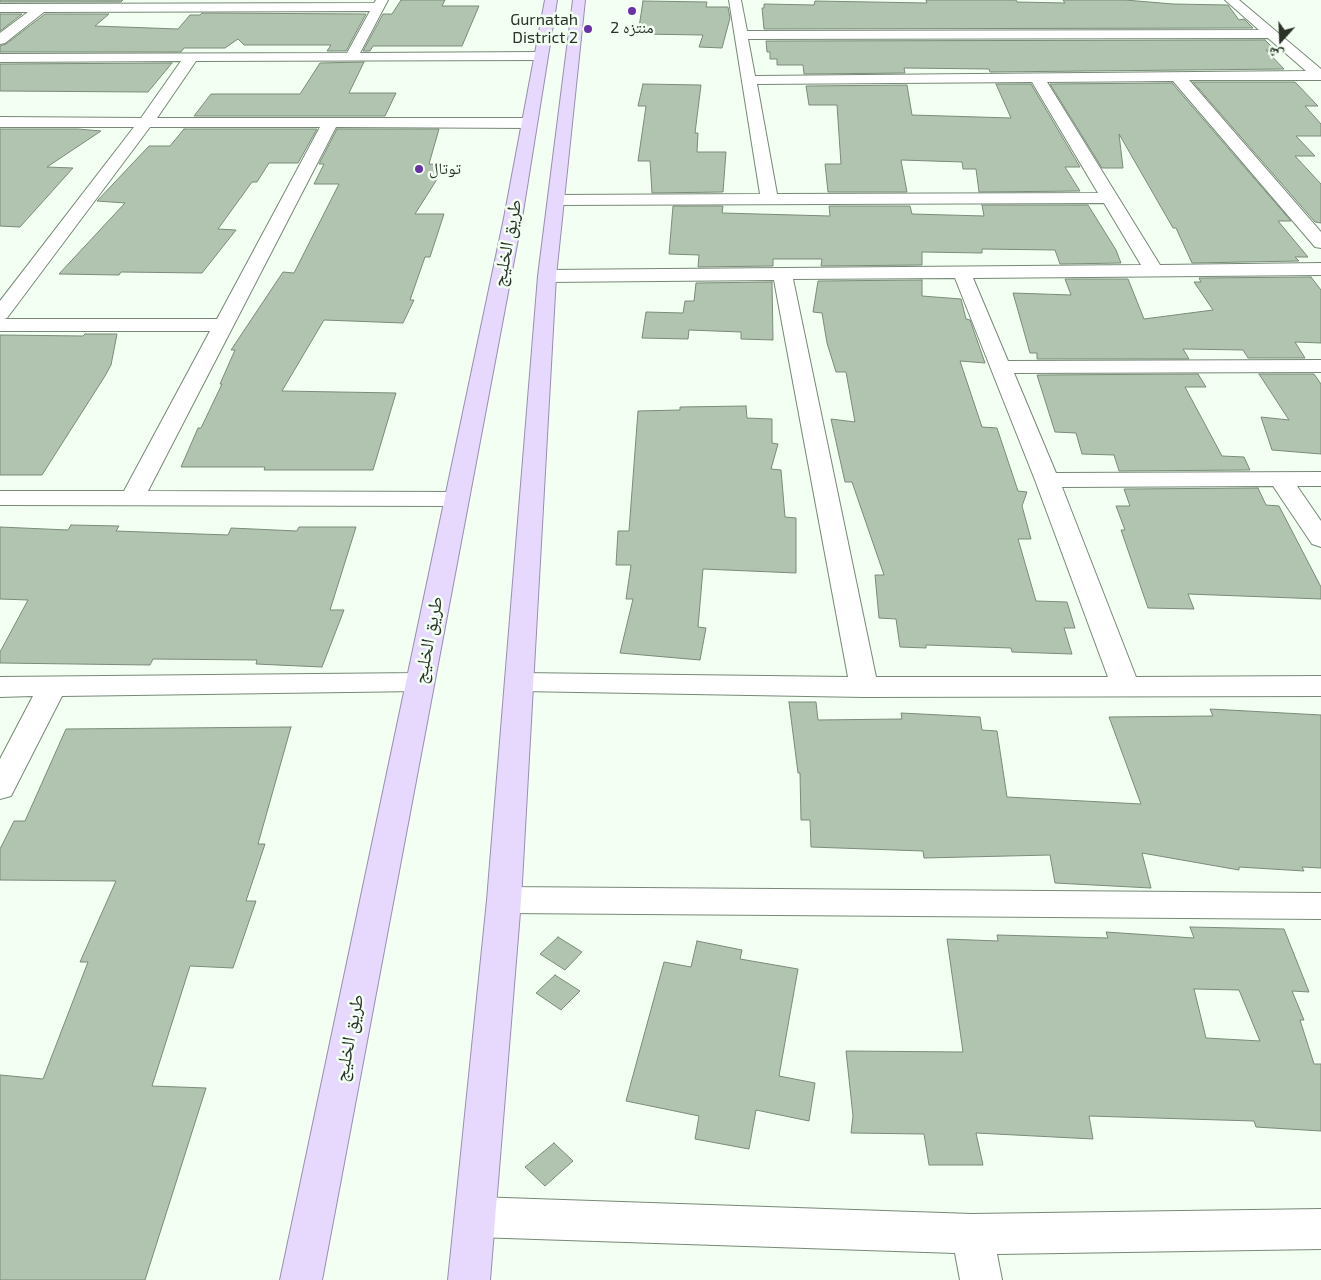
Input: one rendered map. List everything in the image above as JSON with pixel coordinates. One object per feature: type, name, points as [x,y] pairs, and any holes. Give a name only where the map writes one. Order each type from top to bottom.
[{"type":"main road","name":"طريق الخليج","points":[[301,1280],[512,218],[551,0]]},
{"type":"main road","points":[[469,1280],[504,900],[547,276],[579,0]]},
{"type":"street","points":[[735,0],[769,199]]},
{"type":"street","points":[[1231,0],[1270,34],[1318,71]]},
{"type":"street","points":[[0,8],[236,3],[380,4],[351,57]]},
{"type":"street","points":[[0,40],[42,8]]},
{"type":"street","points":[[741,34],[1270,34]]},
{"type":"street","points":[[0,58],[541,56]]},
{"type":"street","points":[[0,314],[146,122],[191,58]]},
{"type":"street","points":[[748,80],[1178,77],[1318,71]]},
{"type":"street","points":[[1178,77],[1321,243]]},
{"type":"street","points":[[1038,79],[1154,271]]},
{"type":"street","points":[[0,122],[529,123]]},
{"type":"street","points":[[133,497],[331,122]]},
{"type":"street","points":[[556,200],[1110,198]]},
{"type":"street","points":[[547,276],[1321,269]]},
{"type":"street","points":[[962,272],[1047,480],[1126,687]]},
{"type":"street","points":[[782,274],[864,687]]},
{"type":"street","points":[[0,325],[223,326]]},
{"type":"street","points":[[1001,367],[1321,366]]},
{"type":"street","points":[[1280,479],[1321,539]]},
{"type":"street","points":[[1047,480],[1321,479]]},
{"type":"street","points":[[0,498],[456,499]]},
{"type":"street","points":[[0,686],[420,682]]},
{"type":"street","points":[[520,682],[864,687],[1321,686]]},
{"type":"street","points":[[0,788],[53,686]]},
{"type":"street","points":[[504,900],[1321,906]]},
{"type":"street","points":[[476,1217],[972,1234],[1321,1229]]},
{"type":"street","points":[[972,1234],[982,1280]]},
{"type":"building","points":[[0,0],[123,0],[121,2],[0,2]]},
{"type":"building","points":[[401,0],[445,0],[442,6],[479,6],[462,46],[373,46],[370,51],[363,51],[383,14],[392,14]]},
{"type":"building","points":[[926,0],[1016,0],[1017,2],[1065,3],[1063,0],[1125,0],[1173,4],[1228,5],[1239,20],[1244,19],[1253,28],[764,29],[762,8],[764,8],[764,4],[814,5],[815,1],[927,3]]},
{"type":"building","points":[[643,1],[707,2],[706,7],[728,7],[730,18],[722,48],[699,47],[703,35],[638,34]]},
{"type":"building","points":[[202,13],[366,14],[346,51],[327,51],[331,45],[244,45],[238,39],[225,48],[184,48],[181,52],[0,52],[0,46],[6,44],[45,14],[109,14],[95,26],[178,29],[190,15],[200,15]]},
{"type":"building","points":[[0,14],[22,14],[0,31]]},
{"type":"building","points":[[1265,40],[1276,51],[1266,50],[1284,69],[990,72],[989,69],[904,68],[905,73],[804,74],[803,65],[777,65],[777,59],[770,59],[770,52],[767,52],[766,41]]},
{"type":"building","points":[[364,62],[349,93],[396,93],[385,116],[194,116],[211,94],[300,94],[320,63]]},
{"type":"building","points":[[172,63],[148,92],[0,91],[0,64]]},
{"type":"building","points":[[1193,82],[1295,82],[1318,106],[1305,106],[1321,124],[1321,136],[1296,136],[1315,156],[1295,156],[1321,184],[1321,223],[1315,222]]},
{"type":"building","points":[[1172,83],[1291,221],[1278,221],[1308,257],[1295,257],[1299,261],[1192,263],[1176,228],[1173,228],[1119,134],[1123,168],[1102,168],[1050,84]]},
{"type":"building","points":[[643,84],[701,85],[695,133],[698,133],[697,152],[726,152],[723,192],[652,193],[650,161],[638,161],[646,106],[638,106]]},
{"type":"building","points":[[996,84],[1031,84],[1080,167],[1065,167],[1080,191],[979,192],[976,169],[963,169],[962,162],[901,160],[907,192],[828,192],[825,164],[841,164],[837,105],[809,105],[806,86],[907,85],[912,115],[1011,118]]},
{"type":"building","points":[[0,129],[78,129],[101,131],[47,167],[73,168],[20,227],[0,226]]},
{"type":"building","points":[[184,129],[317,129],[298,163],[269,163],[257,182],[252,182],[218,229],[236,230],[202,273],[121,272],[119,275],[59,274],[125,203],[97,201],[149,146],[170,146]]},
{"type":"building","points":[[337,129],[439,129],[429,164],[446,165],[415,214],[444,214],[430,257],[425,257],[410,300],[414,300],[403,323],[324,320],[282,391],[396,393],[373,470],[264,470],[265,467],[181,467],[198,428],[201,428],[222,384],[220,384],[235,350],[231,350],[283,272],[294,273],[339,184],[314,184],[324,164],[319,164]]},
{"type":"building","points":[[982,205],[1088,205],[1116,250],[1121,263],[1060,264],[1055,250],[982,249],[982,253],[922,252],[922,265],[821,266],[822,259],[773,259],[773,266],[698,267],[699,255],[669,254],[673,206],[723,206],[722,213],[830,216],[829,206],[910,206],[912,214],[984,216]]},
{"type":"building","points":[[1311,277],[1321,290],[1321,343],[1295,342],[1305,358],[1248,358],[1243,350],[1183,349],[1189,359],[1037,359],[1037,353],[1030,353],[1013,293],[1071,295],[1065,279],[1128,279],[1144,319],[1213,310],[1194,282],[1201,282],[1199,278]]},
{"type":"building","points":[[922,280],[922,296],[961,299],[966,319],[970,320],[985,363],[960,361],[982,427],[997,428],[1018,491],[1027,492],[1022,506],[1031,539],[1018,539],[1036,601],[1067,602],[1075,628],[1064,628],[1072,654],[1012,652],[1011,648],[926,645],[926,648],[900,647],[896,619],[879,618],[875,575],[884,575],[852,482],[845,482],[831,419],[855,422],[846,372],[836,372],[827,343],[822,313],[813,312],[818,281]]},
{"type":"building","points":[[772,282],[773,340],[741,339],[741,332],[689,330],[688,339],[642,338],[646,312],[683,313],[685,301],[694,301],[696,283]]},
{"type":"building","points":[[85,334],[117,334],[111,365],[105,376],[42,475],[0,475],[0,335],[83,336]]},
{"type":"building","points":[[1198,374],[1206,387],[1185,387],[1222,456],[1244,457],[1250,470],[1119,471],[1114,455],[1082,454],[1076,433],[1055,432],[1037,375]]},
{"type":"building","points":[[1259,374],[1314,374],[1321,384],[1321,454],[1272,450],[1261,417],[1289,420]]},
{"type":"building","points":[[746,406],[747,418],[772,419],[772,443],[778,444],[771,469],[781,470],[785,517],[796,518],[796,573],[703,569],[698,627],[706,628],[700,660],[620,653],[633,599],[626,599],[631,565],[616,565],[618,531],[629,531],[638,411],[680,410],[680,407]]},
{"type":"building","points":[[1258,488],[1266,505],[1279,506],[1321,587],[1321,599],[1188,594],[1194,609],[1148,608],[1121,530],[1125,530],[1116,506],[1130,506],[1124,489]]},
{"type":"building","points":[[71,525],[119,526],[116,531],[228,535],[231,528],[297,531],[299,527],[356,527],[330,610],[344,610],[322,667],[256,664],[257,660],[153,659],[150,665],[0,663],[0,652],[28,600],[0,599],[0,527],[68,530]]},
{"type":"building","points":[[789,702],[816,702],[818,720],[902,719],[901,713],[980,717],[982,730],[997,731],[1007,797],[1141,804],[1109,717],[1213,716],[1210,709],[1321,715],[1321,868],[1302,867],[1304,871],[1239,867],[1239,870],[1142,853],[1151,888],[1055,883],[1050,855],[924,858],[923,851],[811,847],[810,820],[801,820],[800,773],[798,773]]},
{"type":"building","points":[[291,727],[258,844],[265,844],[246,901],[256,901],[233,968],[190,966],[152,1086],[206,1088],[145,1280],[0,1280],[0,1075],[43,1079],[88,962],[80,962],[116,881],[0,880],[0,849],[14,821],[25,821],[66,729]]},
{"type":"building","points":[[1190,927],[1284,929],[1309,992],[1292,991],[1304,1020],[1300,1020],[1314,1064],[1321,1064],[1321,1131],[1256,1127],[1254,1121],[1089,1116],[1093,1139],[976,1133],[983,1165],[929,1165],[924,1134],[851,1133],[853,1116],[846,1051],[963,1052],[947,939],[998,941],[997,935],[1108,938],[1106,932],[1194,938]],"holes":[[[1194,989],[1239,990],[1260,1041],[1206,1038]]]},
{"type":"building","points":[[558,937],[582,952],[565,970],[540,954]]},
{"type":"building","points":[[697,941],[742,950],[740,959],[798,969],[779,1076],[815,1083],[809,1121],[756,1110],[749,1149],[695,1139],[699,1116],[626,1101],[664,962],[691,967]]},
{"type":"building","points":[[555,975],[580,991],[561,1010],[536,993]]},
{"type":"building","points":[[554,1143],[573,1161],[545,1186],[525,1167]]},
{"type":"place","name":"منتزه 2","points":[[632,11]]},
{"type":"place","name":"Gurnatah District 2","points":[[588,29]]},
{"type":"place","name":"توتال","points":[[419,169]]}]
